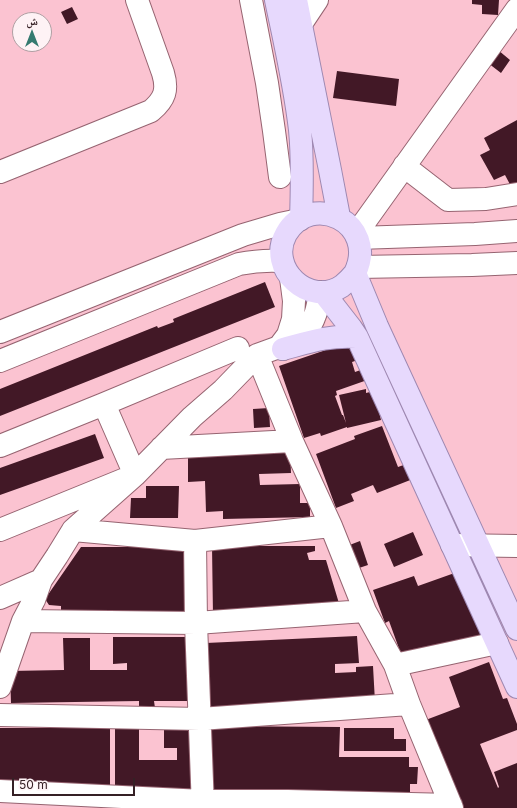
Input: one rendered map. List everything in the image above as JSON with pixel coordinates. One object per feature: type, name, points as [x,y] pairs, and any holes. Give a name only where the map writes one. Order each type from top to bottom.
[{"type":"main road","points":[[276,0],[297,107],[300,131],[302,177],[300,219]]},
{"type":"main road","points":[[296,0],[329,163],[338,217]]},
{"type":"main road","points":[[319,213],[338,217],[352,228],[357,236],[360,247],[360,258],[357,270],[349,281],[332,291],[321,292],[309,290],[299,286],[287,270],[282,252],[283,243],[289,230],[300,219],[310,215],[319,213]]},
{"type":"main road","points":[[357,270],[380,333],[517,629]]},
{"type":"main road","points":[[321,292],[348,324],[357,338],[517,687]]},
{"type":"main road","points":[[281,348],[327,338],[357,338]]},
{"type":"street","points":[[0,172],[152,111],[158,105],[164,95],[166,82],[137,0]]},
{"type":"street","points":[[250,0],[268,89],[280,177]]},
{"type":"street","points":[[301,24],[318,0]]},
{"type":"street","points":[[357,236],[404,166],[516,13]]},
{"type":"street","points":[[404,166],[448,200],[486,200],[517,194]]},
{"type":"street","points":[[0,332],[243,235],[300,219]]},
{"type":"street","points":[[357,236],[475,234],[517,231]]},
{"type":"street","points":[[0,361],[239,264],[261,260],[272,260],[287,270],[294,302],[293,319],[288,335],[281,348]]},
{"type":"street","points":[[357,270],[517,263]]},
{"type":"street","points":[[0,446],[104,404],[248,352],[281,348],[303,334],[309,328],[316,313],[321,292]]},
{"type":"street","points":[[0,791],[203,804],[452,806],[409,704],[395,665],[365,611],[331,526],[292,441],[248,352]]},
{"type":"street","points":[[0,687],[23,621],[34,600],[41,580],[73,530],[135,475],[192,416],[223,390],[248,352]]},
{"type":"street","points":[[104,404],[135,475]]},
{"type":"street","points":[[161,448],[292,441]]},
{"type":"street","points":[[0,530],[135,475]]},
{"type":"street","points":[[73,530],[195,541],[331,526]]},
{"type":"street","points":[[195,541],[196,623],[203,804]]},
{"type":"street","points":[[452,545],[517,546]]},
{"type":"street","points":[[0,598],[41,580]]},
{"type":"street","points":[[23,621],[196,623],[365,611]]},
{"type":"street","points":[[395,665],[497,643]]},
{"type":"street","points":[[0,715],[200,719],[409,704]]},
{"type":"building","points":[[472,0],[499,0],[498,15],[482,14],[482,5],[472,4]]},
{"type":"building","points":[[72,7],[78,19],[67,24],[61,12]]},
{"type":"building","points":[[498,50],[510,60],[501,73],[488,63]]},
{"type":"building","points":[[337,71],[399,79],[396,106],[333,98]]},
{"type":"building","points":[[517,120],[517,191],[514,192],[505,175],[494,180],[480,155],[490,150],[484,138]]},
{"type":"building","points":[[265,282],[275,307],[0,416],[0,389],[157,326],[158,328],[174,322],[173,319]]},
{"type":"building","points":[[355,340],[361,359],[352,362],[355,372],[369,367],[373,378],[336,391],[337,395],[335,396],[346,423],[339,395],[366,389],[366,393],[374,391],[381,420],[347,427],[321,436],[320,433],[304,438],[279,366]]},
{"type":"building","points":[[269,408],[270,427],[254,428],[253,409]]},
{"type":"building","points":[[382,426],[398,467],[412,462],[418,477],[377,493],[373,485],[351,494],[354,501],[336,508],[316,454],[355,439],[354,436]]},
{"type":"building","points":[[95,434],[104,458],[0,495],[0,468]]},
{"type":"building","points":[[290,451],[291,473],[259,474],[260,485],[300,484],[300,503],[310,503],[310,517],[223,519],[223,511],[206,512],[205,481],[188,482],[188,453]]},
{"type":"building","points":[[146,486],[179,486],[178,518],[130,518],[131,498],[146,498]]},
{"type":"building","points":[[413,532],[423,555],[394,567],[384,544]]},
{"type":"building","points":[[360,541],[368,565],[356,569],[347,546]]},
{"type":"building","points":[[212,546],[315,546],[315,551],[307,553],[309,560],[326,560],[341,610],[213,616]]},
{"type":"building","points":[[81,547],[190,547],[190,613],[61,613],[61,606],[49,605],[45,599]]},
{"type":"building","points":[[463,570],[485,636],[405,665],[389,621],[385,623],[373,590],[414,576],[418,586]]},
{"type":"building","points":[[357,636],[359,663],[335,664],[335,673],[356,672],[356,667],[373,666],[375,702],[209,709],[206,643]]},
{"type":"building","points":[[113,637],[191,637],[193,701],[154,701],[155,708],[139,709],[139,701],[11,703],[10,671],[64,670],[63,638],[90,638],[90,670],[127,670],[127,663],[113,664]]},
{"type":"building","points":[[489,662],[503,699],[507,698],[517,724],[517,730],[480,744],[498,788],[499,787],[494,772],[517,763],[517,808],[462,808],[423,721],[460,707],[449,677]]},
{"type":"building","points":[[210,726],[340,727],[339,757],[409,757],[409,767],[418,767],[417,784],[410,784],[410,792],[210,793]]},
{"type":"building","points":[[164,727],[192,727],[193,794],[115,794],[115,729],[139,729],[139,760],[177,760],[177,748],[164,748]]},
{"type":"building","points":[[0,728],[110,728],[110,794],[0,794]]},
{"type":"building","points":[[344,728],[394,728],[394,739],[406,739],[406,751],[344,751]]}]
